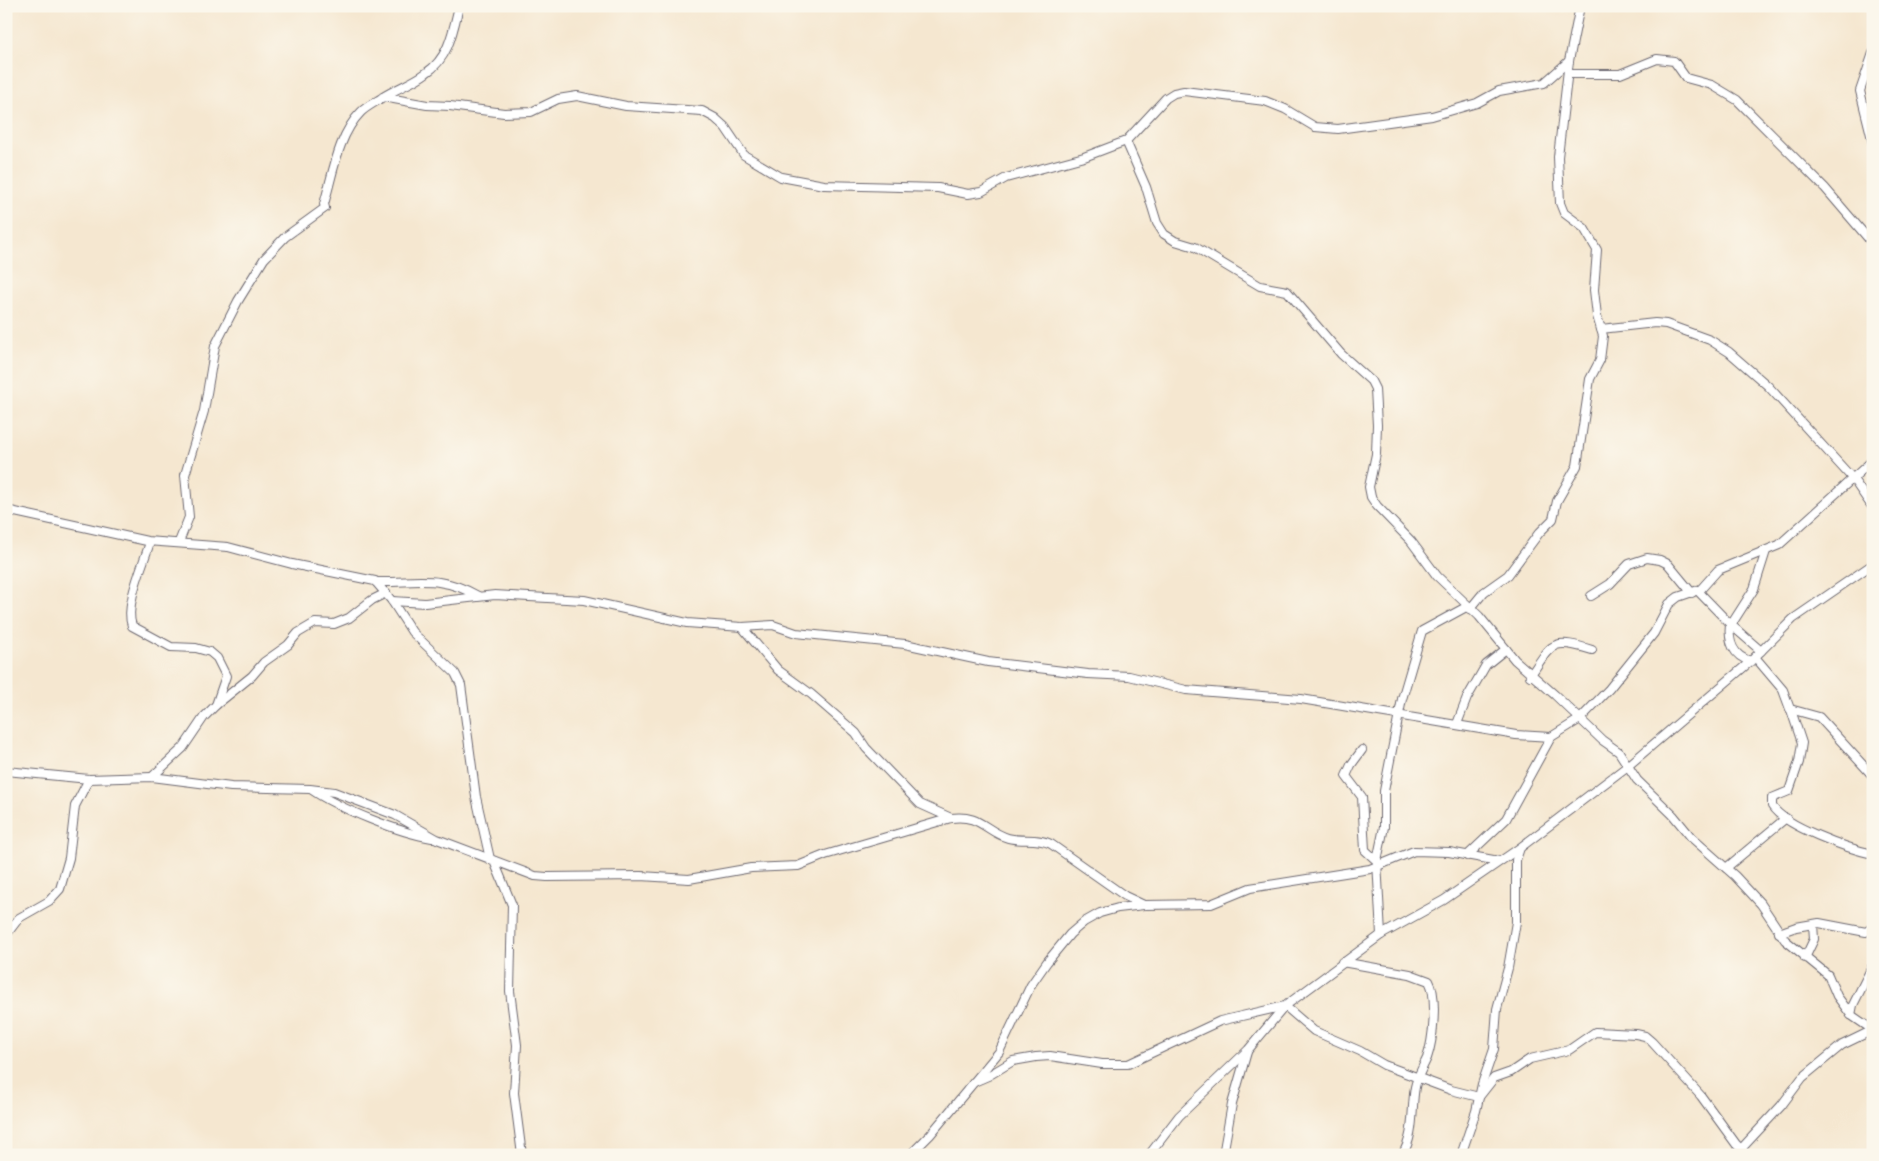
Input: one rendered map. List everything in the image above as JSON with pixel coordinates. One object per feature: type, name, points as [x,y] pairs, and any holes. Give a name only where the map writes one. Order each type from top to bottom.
[{"type":"street","points":[[179,542],[190,517],[185,475],[204,411],[215,346],[238,301],[264,259],[285,237],[325,208],[324,204],[329,186],[350,127],[362,112],[383,97],[427,73],[436,65],[452,39],[459,6]]},
{"type":"street","points":[[1381,935],[1377,863],[1384,827],[1384,791],[1399,714],[1422,630],[1469,608],[1484,592],[1508,575],[1539,533],[1553,519],[1557,501],[1577,466],[1590,379],[1600,360],[1603,336],[1594,290],[1597,250],[1584,228],[1564,213],[1560,203],[1558,157],[1569,61],[1580,6]]},
{"type":"street","points":[[1873,53],[1860,91],[1873,143]]},
{"type":"street","points":[[1568,74],[1620,74],[1657,59],[1674,61],[1686,78],[1712,85],[1737,100],[1757,117],[1825,188],[1873,244]]},
{"type":"street","points":[[383,97],[427,105],[504,113],[531,112],[558,99],[577,96],[626,106],[702,111],[716,118],[725,127],[744,155],[780,177],[824,185],[938,188],[961,193],[981,192],[1006,178],[1091,155],[1126,141],[1166,98],[1174,93],[1184,92],[1265,101],[1284,109],[1314,127],[1338,129],[1432,116],[1477,103],[1499,91],[1544,83],[1569,61]]},
{"type":"street","points":[[1126,141],[1146,187],[1157,223],[1164,234],[1175,241],[1195,247],[1260,286],[1286,291],[1341,354],[1371,381],[1375,389],[1377,425],[1376,454],[1370,476],[1372,497],[1411,541],[1437,576],[1469,608],[1530,676],[1555,695],[1602,740],[1619,752],[1635,777],[1673,815],[1691,837],[1726,868],[1761,904],[1779,933],[1805,958],[1828,975],[1837,996],[1851,1015],[1873,1030],[1842,1045],[1802,1078],[1744,1152],[1701,1096],[1657,1047],[1648,1038],[1636,1034],[1595,1032],[1579,1041],[1570,1050],[1530,1060],[1494,1078],[1479,1098]]},
{"type":"street","points":[[1601,328],[1666,324],[1710,340],[1729,352],[1768,386],[1853,479],[1873,508]]},
{"type":"street","points":[[1467,856],[1506,819],[1551,737],[1580,719],[1633,662],[1654,633],[1669,604],[1678,597],[1695,592],[1716,572],[1766,551],[1784,541],[1873,460]]},
{"type":"street","points":[[6,510],[150,542],[179,542],[228,548],[376,582],[439,581],[460,586],[478,596]]},
{"type":"street","points":[[150,542],[130,610],[132,626],[171,647],[196,648],[210,652],[215,656],[226,671],[226,678],[217,697],[216,705]]},
{"type":"street","points":[[1766,551],[1754,589],[1730,624],[1730,639],[1735,653],[1743,659],[1753,659],[1783,690],[1801,737],[1799,762],[1789,791],[1774,796],[1771,800],[1776,812],[1786,818],[1830,841],[1873,854]]},
{"type":"street","points":[[1591,596],[1610,584],[1628,564],[1647,558],[1660,560],[1668,564],[1695,592],[1761,651]]},
{"type":"street","points":[[1149,1155],[1179,1116],[1248,1050],[1285,1006],[1381,935],[1444,900],[1521,847],[1629,765],[1753,659],[1793,619],[1873,564]]},
{"type":"street","points":[[376,582],[392,601],[412,632],[455,673],[461,685],[476,797],[492,860],[512,905],[510,991],[517,1045],[514,1093],[522,1155]]},
{"type":"street","points":[[152,777],[183,748],[204,717],[216,705],[308,626],[315,623],[337,624],[353,616],[369,602],[386,593]]},
{"type":"street","points":[[392,601],[425,603],[478,596],[518,595],[584,600],[672,621],[742,627],[773,625],[796,633],[905,644],[988,662],[1088,674],[1121,675],[1186,690],[1301,699],[1522,736],[1551,737]]},
{"type":"street","points":[[742,627],[778,670],[811,694],[856,734],[866,748],[920,804],[951,818]]},
{"type":"street","points":[[1530,676],[1548,650],[1555,644],[1572,644],[1592,650]]},
{"type":"street","points":[[1457,724],[1468,698],[1486,665],[1506,649]]},
{"type":"street","points":[[1791,710],[1819,716],[1873,776]]},
{"type":"street","points":[[1362,750],[1351,765],[1346,776],[1362,797],[1365,850],[1377,863]]},
{"type":"street","points":[[6,771],[89,779],[152,777],[231,787],[310,789],[342,794],[395,815],[437,839],[535,876],[641,876],[689,879],[751,868],[804,865],[825,854],[962,816],[977,820],[1008,838],[1042,840],[1051,844],[1125,896],[1144,905]]},
{"type":"street","points":[[6,935],[19,918],[49,901],[60,889],[69,858],[75,806],[89,779]]},
{"type":"street","points":[[310,789],[325,800],[342,807],[415,835],[437,839]]},
{"type":"street","points":[[1726,868],[1786,818]]},
{"type":"street","points":[[1461,1155],[1494,1049],[1497,1009],[1514,939],[1517,906],[1516,860],[1521,847]]},
{"type":"street","points":[[910,1155],[930,1135],[999,1052],[1031,985],[1070,934],[1084,922],[1100,914],[1118,908],[1144,905],[1211,904],[1250,888],[1345,874],[1414,851],[1449,852],[1499,861]]},
{"type":"street","points":[[1779,933],[1813,924],[1836,925],[1866,932],[1873,927]]},
{"type":"street","points":[[1805,958],[1814,939],[1813,924]]},
{"type":"street","points":[[1342,962],[1410,974],[1429,981],[1434,996],[1428,1055],[1418,1079],[1410,1139],[1402,1155]]},
{"type":"street","points":[[1851,1015],[1853,1005],[1873,965]]},
{"type":"street","points":[[1285,1006],[1311,1028],[1327,1038],[1418,1079],[1479,1098]]},
{"type":"street","points":[[974,1082],[1013,1061],[1036,1057],[1050,1056],[1102,1064],[1128,1064],[1220,1021],[1285,1006]]},
{"type":"street","points":[[1223,1155],[1232,1104],[1248,1050]]}]
